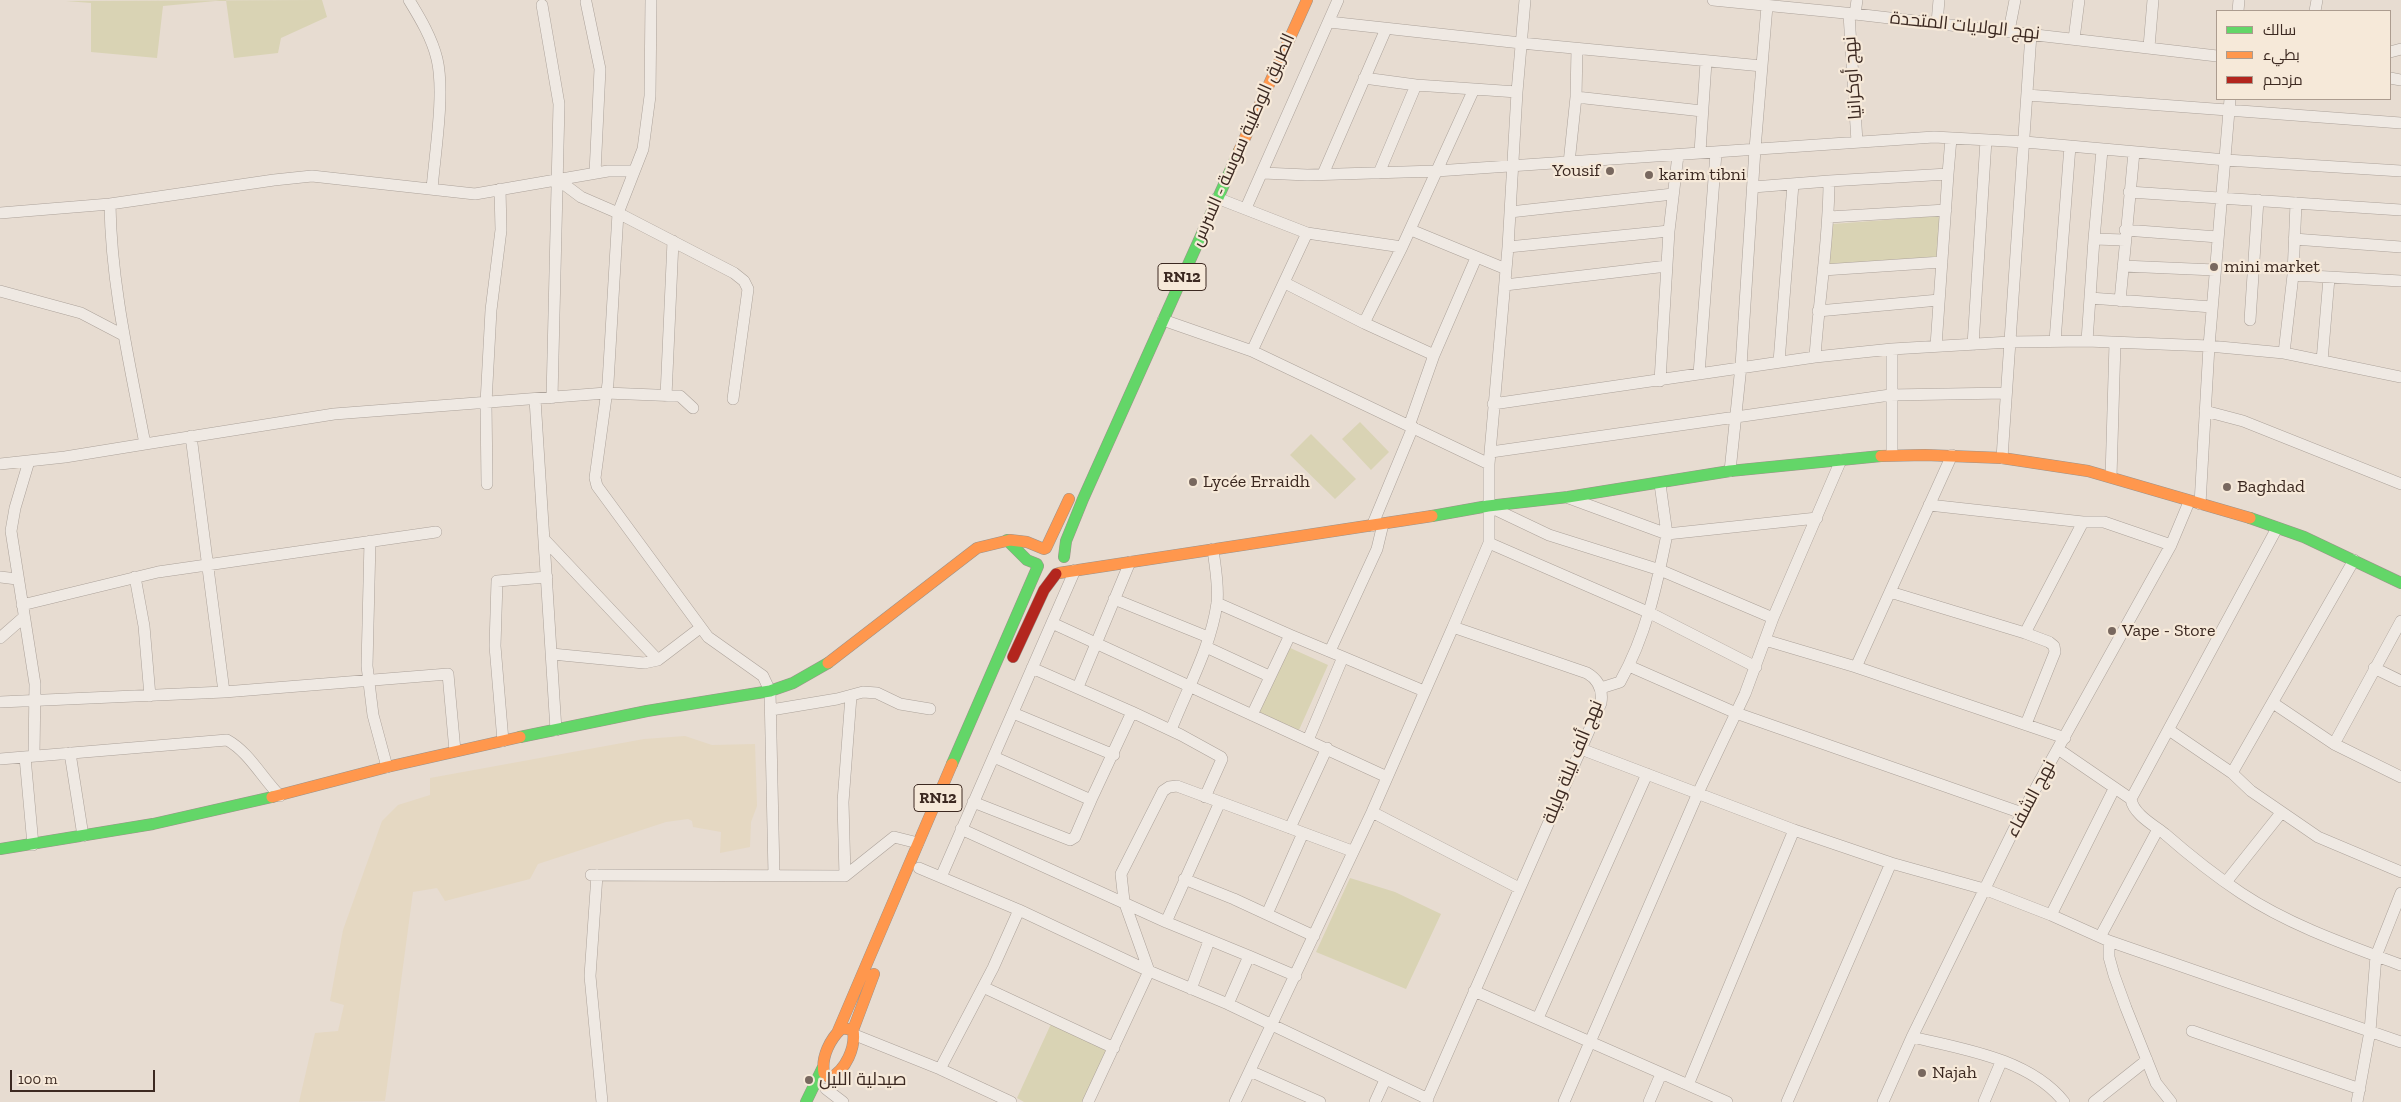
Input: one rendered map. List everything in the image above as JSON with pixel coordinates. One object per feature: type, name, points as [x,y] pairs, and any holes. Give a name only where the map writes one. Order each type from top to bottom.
[{"type":"main road","name":"الطريق الوطنية سوسة - السرس","points":[[1064,558],[1066,541],[1083,499],[1307,0]]},
{"type":"main road","name":"الطريق الوطنية سوسة - السرس","points":[[1258,81],[1266,63]]},
{"type":"main road","points":[[1007,540],[1027,560],[1037,565],[1043,573],[1057,574],[1101,565],[1378,525],[1488,506],[1660,484],[1730,471],[1892,455],[1952,456],[2002,458],[2088,471],[2111,477],[2195,503],[2226,510],[2304,537],[2401,583]]},
{"type":"main road","name":"RN12","points":[[806,1102],[822,1069],[828,1049],[838,1031],[881,926],[1037,565],[1038,555],[1045,549],[1075,486]]},
{"type":"main road","points":[[0,849],[153,824],[280,796],[387,767],[503,741],[648,711],[770,691],[793,683],[838,657],[977,548],[992,542],[1007,540],[1028,542],[1045,549],[1058,550],[1064,558],[1101,565]]},
{"type":"main road","name":"RN12","points":[[1007,671],[1044,590],[1063,567],[1064,558]]},
{"type":"main road","name":"RN12","points":[[820,1102],[830,1078],[840,1072],[847,1059],[880,958],[940,823]]},
{"type":"main road","points":[[838,1031],[846,1028],[854,1033]]},
{"type":"main road","points":[[822,1069],[826,1076],[830,1078]]},
{"type":"street","points":[[409,0],[426,29],[437,58],[438,122],[432,189]]},
{"type":"street","points":[[650,0],[650,96],[643,149],[618,213],[606,393],[594,478],[597,486],[700,628],[708,637],[764,676],[770,691],[771,710],[774,875]]},
{"type":"street","points":[[1246,208],[1338,0]]},
{"type":"street","points":[[1235,1102],[1272,1027],[1352,851],[1388,777],[1489,543],[1488,506],[1493,404],[1505,285],[1517,92],[1525,0]]},
{"type":"street","name":"نهج الولايات المتحدة","points":[[1713,0],[2149,46],[2216,56]]},
{"type":"street","name":"نهج أوكرانيا","points":[[1856,142],[1852,14],[1857,0]]},
{"type":"street","points":[[1937,24],[1939,0]]},
{"type":"street","points":[[2009,31],[2015,0]]},
{"type":"street","points":[[2074,39],[2079,0]]},
{"type":"street","points":[[2149,46],[2154,0]]},
{"type":"street","points":[[586,2],[600,69],[594,173]]},
{"type":"street","points":[[542,5],[559,104],[552,398]]},
{"type":"street","points":[[1730,471],[1741,366],[1755,149],[1767,6]]},
{"type":"street","points":[[1329,22],[1577,49],[1762,66]]},
{"type":"street","points":[[1322,174],[1386,29]]},
{"type":"street","points":[[2002,458],[2026,142],[2031,34]]},
{"type":"street","points":[[1569,163],[1576,97],[1577,49]]},
{"type":"street","points":[[1700,152],[1706,62]]},
{"type":"street","points":[[1364,78],[1416,85],[1517,92]]},
{"type":"street","points":[[1379,173],[1416,85]]},
{"type":"street","points":[[1364,323],[1411,230],[1474,89]]},
{"type":"street","points":[[2027,95],[2401,123]]},
{"type":"street","points":[[1576,97],[1702,111]]},
{"type":"street","name":"نهج الشفاء","points":[[1883,1102],[1912,1037],[2022,813],[2195,503],[2205,411],[2230,100]]},
{"type":"street","points":[[1263,173],[1379,173],[1513,167],[1700,152],[1716,153],[1934,137],[2026,142],[2226,160],[2401,171]]},
{"type":"street","points":[[1936,346],[1951,138]]},
{"type":"street","points":[[1973,345],[1986,140]]},
{"type":"street","points":[[2054,341],[2070,146]]},
{"type":"street","points":[[2087,341],[2102,150]]},
{"type":"street","points":[[2120,301],[2128,192],[2134,152]]},
{"type":"street","points":[[1699,374],[1716,153]]},
{"type":"street","points":[[1660,381],[1669,231],[1678,155]]},
{"type":"street","points":[[0,213],[110,204],[312,176],[475,194],[594,173],[634,171]]},
{"type":"street","points":[[1753,187],[1948,174]]},
{"type":"street","points":[[557,179],[581,197],[618,213],[734,273],[744,281],[748,289],[733,399]]},
{"type":"street","points":[[1815,357],[1818,311],[1829,217],[1829,181]]},
{"type":"street","points":[[1779,362],[1793,184]]},
{"type":"street","points":[[487,484],[486,403],[491,310],[501,230],[500,189]]},
{"type":"street","points":[[2128,192],[2401,210]]},
{"type":"street","points":[[1510,212],[1673,194]]},
{"type":"street","points":[[1217,198],[1307,233],[1402,247]]},
{"type":"street","points":[[2250,320],[2258,200]]},
{"type":"street","points":[[2284,353],[2293,275],[2296,203]]},
{"type":"street","points":[[110,204],[111,240],[123,335],[144,444]]},
{"type":"street","points":[[1829,217],[1946,210]]},
{"type":"street","points":[[1411,230],[1506,269]]},
{"type":"street","points":[[1508,247],[1669,231]]},
{"type":"street","points":[[1252,351],[1307,233]]},
{"type":"street","points":[[2094,239],[2125,235],[2218,237]]},
{"type":"street","points":[[2294,239],[2401,247]]},
{"type":"street","points":[[666,396],[673,242]]},
{"type":"street","points":[[1330,651],[1377,548],[1378,525],[1434,355],[1476,258]]},
{"type":"street","points":[[1823,270],[1942,262]]},
{"type":"street","points":[[1505,285],[1667,266]]},
{"type":"street","points":[[2123,266],[2215,270]]},
{"type":"street","points":[[2293,275],[2401,281]]},
{"type":"street","points":[[2322,361],[2330,278]]},
{"type":"street","points":[[1285,283],[1364,323],[1434,355]]},
{"type":"street","points":[[0,291],[81,313],[123,335]]},
{"type":"street","points":[[2090,298],[2212,307]]},
{"type":"street","points":[[1818,311],[1939,300]]},
{"type":"street","points":[[1163,320],[1252,351],[1411,427],[1490,458],[1890,395],[2006,393]]},
{"type":"street","points":[[1493,404],[1660,381],[1741,366],[1815,357],[1892,349],[2010,342],[2087,341],[2209,346],[2284,353],[2401,377]]},
{"type":"street","points":[[2111,477],[2115,342]]},
{"type":"street","points":[[1892,349],[1890,395],[1892,455]]},
{"type":"street","points":[[0,464],[65,457],[334,414],[606,393],[680,396],[693,408]]},
{"type":"street","points":[[536,399],[556,730]]},
{"type":"street","points":[[2205,411],[2243,420],[2401,484]]},
{"type":"street","points":[[191,436],[224,692]]},
{"type":"street","points":[[1856,667],[1952,456]]},
{"type":"street","points":[[1564,1102],[1698,793],[1736,714],[1756,667],[1773,618],[1841,460]]},
{"type":"street","points":[[29,461],[15,508],[11,531],[36,700],[30,757],[32,845]]},
{"type":"street","points":[[1601,688],[1620,682],[1629,666],[1650,613],[1667,534],[1660,484]]},
{"type":"street","points":[[1568,497],[1667,534],[1817,518]]},
{"type":"street","points":[[1929,505],[2083,522],[2104,522],[2171,545]]},
{"type":"street","points":[[1488,506],[1549,535],[1660,570],[1773,618]]},
{"type":"street","points":[[2025,634],[2083,522]]},
{"type":"street","points":[[2132,799],[2277,528]]},
{"type":"street","points":[[0,638],[23,611],[135,577],[208,564],[436,532]]},
{"type":"street","points":[[544,539],[658,660]]},
{"type":"street","points":[[370,542],[367,666],[373,715],[387,767]]},
{"type":"street","points":[[1489,543],[1650,613],[1756,667]]},
{"type":"street","points":[[1171,730],[1207,642],[1217,603],[1218,584],[1213,549]]},
{"type":"street","points":[[2232,773],[2354,560]]},
{"type":"street","points":[[1078,686],[1130,562]]},
{"type":"street","points":[[941,877],[1075,570]]},
{"type":"street","points":[[0,577],[18,579]]},
{"type":"street","points":[[135,577],[144,626],[150,696]]},
{"type":"street","points":[[503,741],[494,646],[497,581],[547,577]]},
{"type":"street","points":[[1890,592],[2025,634],[2049,642],[2054,646],[2055,652],[2026,724]]},
{"type":"street","points":[[1114,599],[1207,642],[1269,676]]},
{"type":"street","points":[[1217,603],[1424,691]]},
{"type":"street","points":[[2334,744],[2401,621]]},
{"type":"street","points":[[1052,622],[1388,777]]},
{"type":"street","name":"نهج ألف ليلة وليلة","points":[[1427,1100],[1601,703],[1601,688],[1596,680],[1587,673],[1454,627]]},
{"type":"street","points":[[552,654],[644,663],[658,660],[700,628]]},
{"type":"street","points":[[1252,715],[1290,635]]},
{"type":"street","points":[[1765,640],[1856,667],[2065,738]]},
{"type":"street","points":[[1308,740],[1343,657]]},
{"type":"street","points":[[1629,666],[1736,714],[2022,813]]},
{"type":"street","points":[[1032,668],[1078,686],[1171,730],[1221,758],[1205,797]]},
{"type":"street","points":[[2374,668],[2401,681]]},
{"type":"street","points":[[0,702],[224,692],[448,674],[455,752]]},
{"type":"street","points":[[771,710],[851,696],[863,692],[877,693],[900,704],[930,709]]},
{"type":"street","points":[[845,876],[843,802],[851,696]]},
{"type":"street","points":[[2273,703],[2334,744],[2401,777]]},
{"type":"street","points":[[973,802],[1070,840],[1075,837],[1132,712]]},
{"type":"street","points":[[1012,713],[1114,755]]},
{"type":"street","points":[[2169,730],[2232,773],[2251,791],[2281,813],[2318,837],[2401,872]]},
{"type":"street","points":[[0,759],[227,740],[244,753],[264,780],[280,796]]},
{"type":"street","points":[[1290,828],[1327,748]]},
{"type":"street","points":[[1582,748],[1794,830],[1891,863],[1984,889],[2051,915],[2105,939],[2401,1042]]},
{"type":"street","points":[[2058,749],[2114,789],[2132,799],[2137,811],[2226,882],[2282,917],[2401,965]]},
{"type":"street","points":[[70,754],[83,836]]},
{"type":"street","points":[[994,757],[1091,800]]},
{"type":"street","points":[[1538,1018],[1646,774]]},
{"type":"street","points":[[1088,1102],[1149,971],[1124,901],[1121,874],[1163,791],[1169,787],[1177,786],[1352,851]]},
{"type":"street","points":[[2051,915],[2114,789]]},
{"type":"street","points":[[1166,922],[1220,802]]},
{"type":"street","points":[[1372,812],[1519,888]]},
{"type":"street","points":[[2226,882],[2281,813]]},
{"type":"street","points":[[961,829],[1004,850],[1124,901],[1166,922],[1296,976]]},
{"type":"street","points":[[2158,829],[2105,939],[2114,975],[2156,1083],[2171,1102]]},
{"type":"street","points":[[1688,1085],[1794,830]]},
{"type":"street","points":[[1267,914],[1304,833]]},
{"type":"street","points":[[602,1102],[590,976],[594,875],[845,876],[894,837],[918,843]]},
{"type":"street","points":[[1787,1102],[1891,863]]},
{"type":"street","points":[[919,868],[1019,910],[1149,971],[1228,1004],[1272,1027],[1427,1100]]},
{"type":"street","points":[[1184,879],[1314,936]]},
{"type":"street","points":[[2357,1102],[2370,1031],[2376,956],[2401,893]]},
{"type":"street","points":[[940,1069],[958,1031],[983,987],[1019,910]]},
{"type":"street","points":[[1191,989],[1210,941]]},
{"type":"street","points":[[1228,1004],[1249,956]]},
{"type":"street","points":[[983,987],[1114,1048]]},
{"type":"street","points":[[1474,991],[1688,1085],[1704,1098],[1727,1102]]},
{"type":"street","points":[[2192,1031],[2360,1089]]},
{"type":"street","points":[[854,1033],[940,1069],[1011,1102]]},
{"type":"street","points":[[1912,1037],[1967,1050],[2026,1070],[2041,1079],[2064,1102]]},
{"type":"street","points":[[2094,1102],[2147,1060]]},
{"type":"street","points":[[1984,1102],[2001,1062]]},
{"type":"street","points":[[1250,1071],[1301,1098],[1320,1102]]},
{"type":"street","points":[[1648,1102],[1661,1074]]},
{"type":"street","points":[[1375,1102],[1385,1080]]},
{"type":"street","points":[[826,1089],[843,1102]]},
{"type":"shaded area","points":[[222,0],[163,6],[157,58],[91,52],[91,3],[66,1]]},
{"type":"shaded area","points":[[226,0],[322,0],[327,17],[281,38],[278,53],[234,58]]},
{"type":"shaded area","points":[[1937,216],[1941,219],[1938,257],[1833,266],[1828,263],[1833,224]]},
{"type":"shaded area","points":[[1360,422],[1389,452],[1371,470],[1342,439]]},
{"type":"shaded area","points":[[1311,434],[1356,479],[1335,499],[1290,455]]},
{"type":"shaded area","points":[[1288,647],[1328,665],[1299,730],[1259,713]]},
{"type":"shaded area","points":[[685,736],[712,745],[755,744],[757,806],[751,822],[750,847],[720,853],[721,832],[693,827],[692,821],[688,819],[666,822],[538,864],[530,879],[445,901],[437,888],[413,892],[385,1101],[299,1102],[315,1033],[338,1031],[344,1005],[330,1001],[343,930],[382,821],[398,805],[430,795],[430,778],[644,739]]},
{"type":"shaded area","points":[[1350,878],[1395,892],[1441,914],[1406,989],[1316,952]]},
{"type":"shaded area","points":[[1051,1024],[1108,1049],[1083,1102],[1024,1102],[1017,1098]]},
{"type":"traffic: fast","points":[[1064,557],[1066,541],[1083,499],[1239,151]]},
{"type":"traffic: fast","points":[[1432,516],[1488,506],[1568,497],[1730,471],[1881,456]]},
{"type":"traffic: fast","points":[[2250,518],[2304,537],[2401,583]]},
{"type":"traffic: fast","points":[[1007,540],[1027,560],[1037,564]]},
{"type":"traffic: fast","points":[[952,764],[1038,566]]},
{"type":"traffic: fast","points":[[520,737],[647,711],[770,691],[793,683],[828,663]]},
{"type":"traffic: fast","points":[[0,849],[153,824],[272,797]]},
{"type":"traffic: fast","points":[[806,1102],[822,1069]]},
{"type":"traffic: slow","points":[[1239,151],[1307,0]]},
{"type":"traffic: slow","points":[[1881,456],[1925,455],[2002,458],[2088,471],[2250,518]]},
{"type":"traffic: slow","points":[[1046,548],[1069,499]]},
{"type":"traffic: slow","points":[[1059,573],[1432,516]]},
{"type":"traffic: slow","points":[[828,663],[977,548],[1010,540],[1027,542],[1044,549]]},
{"type":"traffic: slow","points":[[272,797],[387,767],[520,737]]},
{"type":"traffic: slow","points":[[838,1031],[952,764]]},
{"type":"traffic: slow","points":[[853,1030],[874,974]]},
{"type":"traffic: slow","points":[[842,1028],[853,1030],[853,1044],[849,1057],[841,1070],[830,1078],[824,1073],[825,1055],[830,1043],[842,1028]]},
{"type":"traffic: jam","points":[[1013,657],[1044,590],[1056,574]]},
{"type":"place","name":"Yousif","points":[[1610,171]]},
{"type":"place","name":"karim tibni","points":[[1649,175]]},
{"type":"place","name":"mini market","points":[[2214,267]]},
{"type":"place","name":"Lycée Erraidh","points":[[1193,482]]},
{"type":"place","name":"Baghdad","points":[[2227,487]]},
{"type":"place","name":"Vape - Store","points":[[2112,631]]},
{"type":"place","name":"Najah","points":[[1922,1073]]},
{"type":"place","name":"صيدلية الليل","points":[[809,1080]]}]
